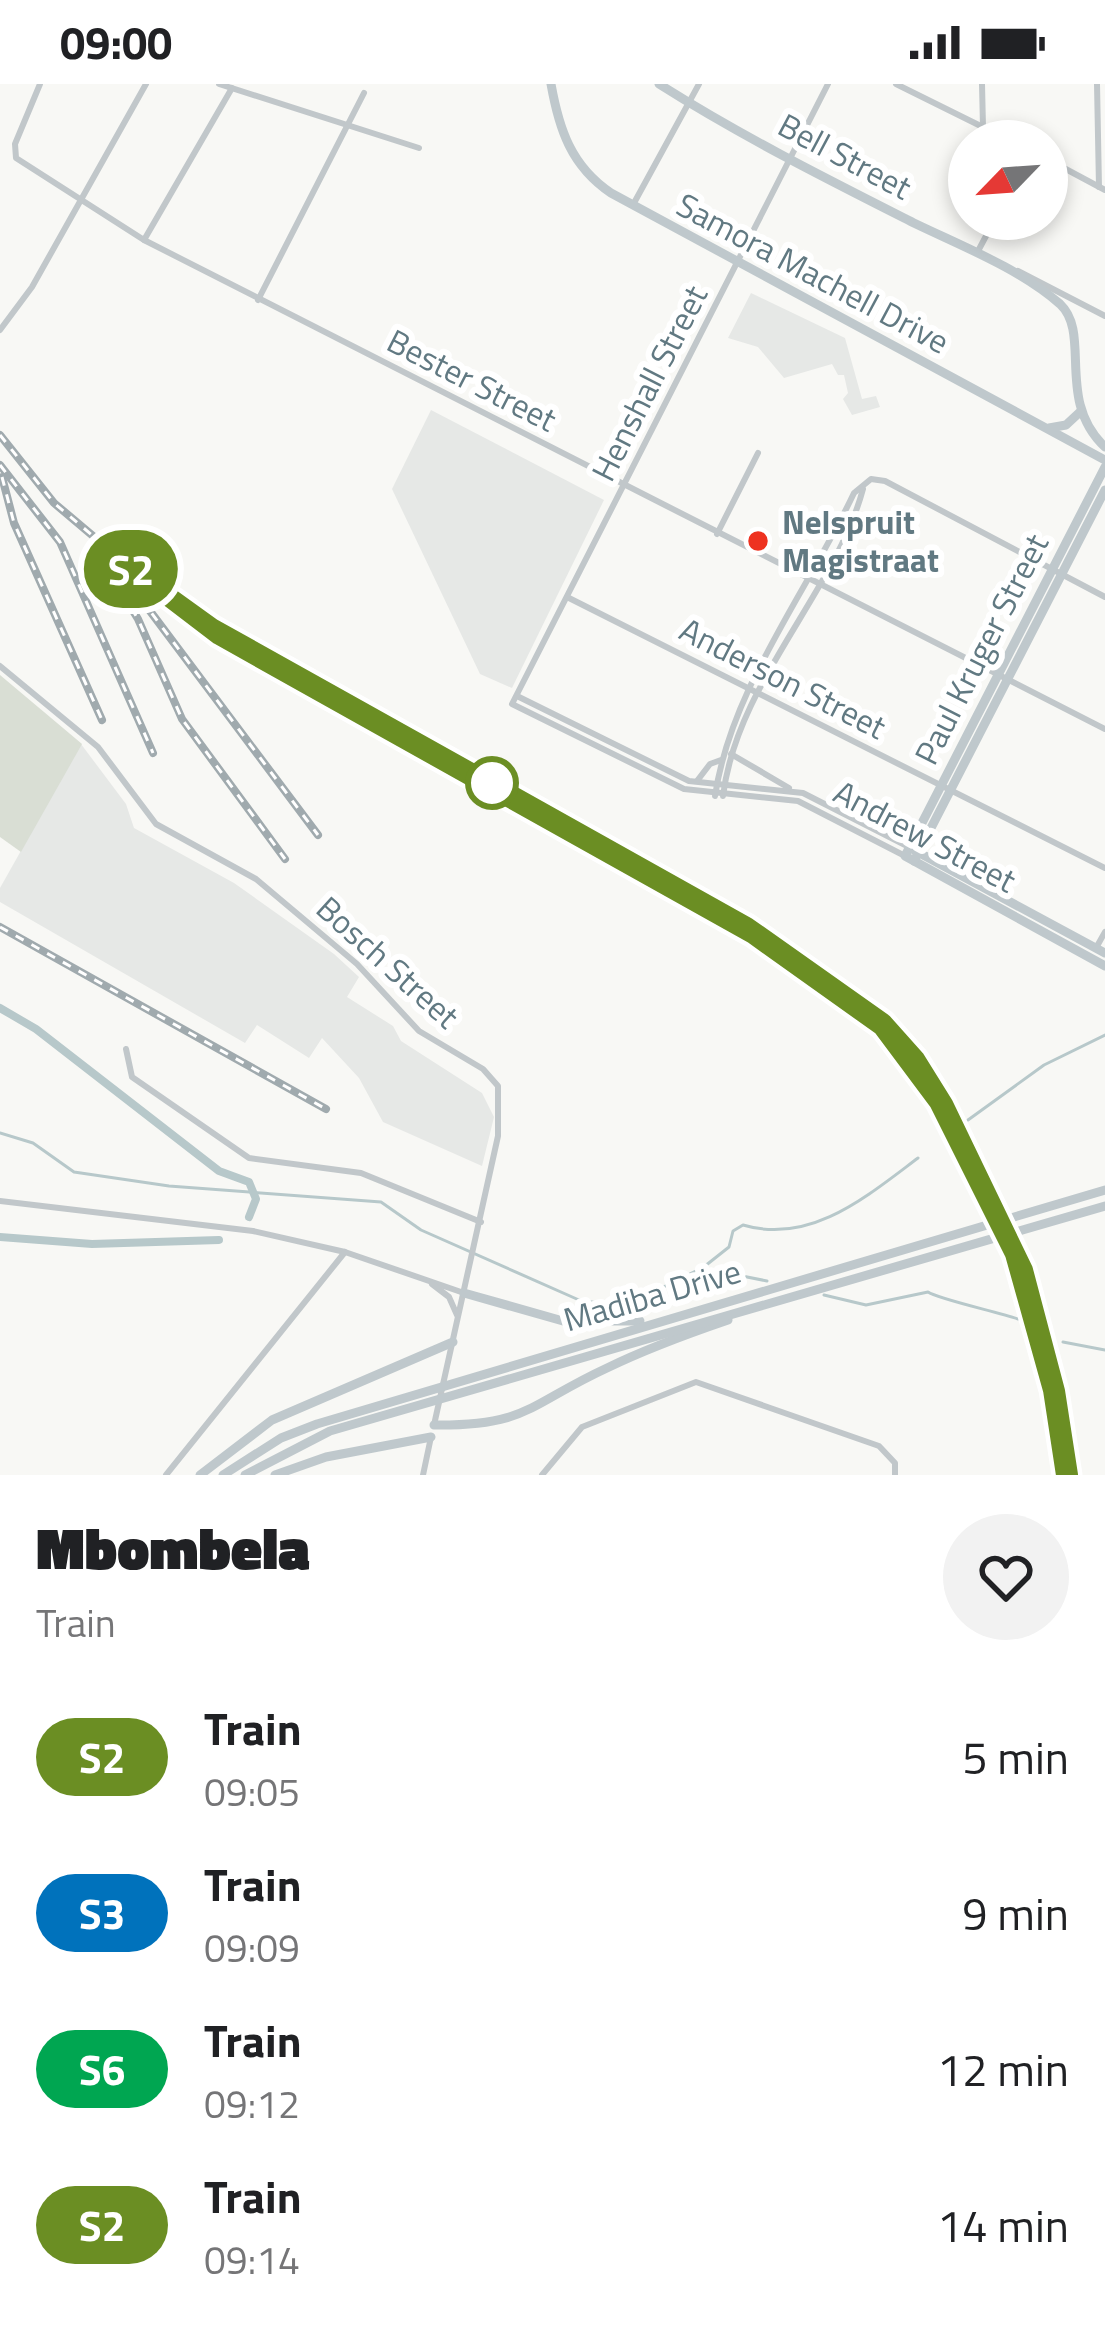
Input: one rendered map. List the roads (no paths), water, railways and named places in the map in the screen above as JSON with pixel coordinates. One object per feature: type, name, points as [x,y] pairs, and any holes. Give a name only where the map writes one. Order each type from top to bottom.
[{"type":"main road","name":"Samora Machell Drive","points":[[551,84],[558,124],[576,160],[600,186],[1105,463]]},
{"type":"main road","name":"Bell Street","points":[[659,84],[791,159],[1009,270],[1067,312],[1075,338],[1073,385],[1080,412]]},
{"type":"main road","points":[[1045,428],[1066,425],[1080,412],[1105,447]]},
{"type":"main road","name":"Paul Kruger Street","points":[[911,854],[1057,570],[1105,463]]},
{"type":"main road","name":"Paul Kruger Street","points":[[1057,570],[1105,490]]},
{"type":"main road","name":"Andrew Street","points":[[911,854],[1098,952],[1105,966]]},
{"type":"main road","name":"Madiba Drive","points":[[224,1475],[298,1430],[1105,1190]]},
{"type":"main road","name":"Madiba Drive","points":[[245,1475],[302,1442],[1105,1206]]},
{"type":"main road","points":[[464,1293],[538,1317],[577,1323],[670,1316]]},
{"type":"main road","points":[[434,1425],[491,1425],[516,1418],[603,1369],[778,1301]]},
{"type":"main road","points":[[200,1475],[272,1420],[453,1342]]},
{"type":"main road","points":[[274,1475],[311,1460],[431,1437]]},
{"type":"street","name":"Bester Street","points":[[40,84],[15,145],[17,159],[144,240],[1105,729]]},
{"type":"street","points":[[0,330],[52,253],[146,84]]},
{"type":"street","points":[[219,84],[419,148]]},
{"type":"street","points":[[632,206],[699,84]]},
{"type":"street","name":"Henshall Street","points":[[515,700],[828,84]]},
{"type":"street","points":[[896,84],[969,120]]},
{"type":"street","points":[[982,84],[983,120]]},
{"type":"street","points":[[1068,171],[1102,188],[1096,84]]},
{"type":"street","points":[[144,240],[232,88]]},
{"type":"street","points":[[258,299],[364,93]]},
{"type":"street","points":[[976,254],[984,240]]},
{"type":"street","name":"Bell Street","points":[[1009,270],[1025,273],[1105,316]]},
{"type":"street","points":[[717,534],[758,453]]},
{"type":"street","points":[[721,785],[722,760],[755,690],[863,485],[874,478],[1105,597]]},
{"type":"street","name":"Anderson Street","points":[[567,596],[1105,868]]},
{"type":"street","name":"Bosch Street","points":[[0,666],[98,747],[156,824],[256,879],[357,964],[419,1031],[492,1077],[501,1095],[501,1117],[422,1475]]},
{"type":"street","points":[[719,796],[755,690]]},
{"type":"street","name":"Andrew Street","points":[[515,700],[694,783],[791,790],[911,854]]},
{"type":"street","name":"Andrew Street","points":[[515,700],[684,789],[798,801],[911,854]]},
{"type":"street","points":[[731,754],[791,790]]},
{"type":"street","points":[[694,783],[711,763],[722,760]]},
{"type":"street","points":[[1098,952],[1105,932]]},
{"type":"street","points":[[126,1049],[132,1076],[249,1158],[362,1172],[481,1222]]},
{"type":"street","points":[[0,1201],[254,1231],[345,1252],[464,1293]]},
{"type":"street","points":[[166,1475],[345,1252]]},
{"type":"street","points":[[422,1278],[449,1297],[458,1318]]},
{"type":"street","points":[[542,1475],[582,1427],[696,1382],[879,1445],[895,1463],[895,1475]]},
{"type":"waterway","points":[[0,1008],[36,1029],[219,1171],[249,1182],[256,1199],[249,1217]]},
{"type":"waterway","points":[[968,1120],[1044,1065],[1105,1035]]},
{"type":"waterway","points":[[0,1133],[33,1143],[74,1172],[169,1186],[381,1202],[421,1230],[579,1300],[610,1305],[635,1301],[702,1268],[767,1281]]},
{"type":"waterway","points":[[705,1266],[729,1247],[733,1231],[743,1225],[768,1229],[814,1223],[857,1202],[918,1158]]},
{"type":"waterway","points":[[0,1237],[92,1244],[219,1240]]},
{"type":"waterway","points":[[824,1295],[866,1305],[928,1292],[1018,1319]]},
{"type":"waterway","points":[[1063,1342],[1105,1350]]},
{"type":"railway","points":[[0,435],[54,503],[189,617],[753,935],[882,1027],[938,1102],[1014,1254],[1052,1390],[1065,1475]]},
{"type":"railway","points":[[0,465],[60,542],[153,753]]},
{"type":"railway","points":[[2,477],[14,523],[102,720]]},
{"type":"railway","points":[[103,562],[138,619],[182,719],[285,859]]},
{"type":"railway","points":[[141,599],[318,835]]},
{"type":"railway","points":[[0,927],[326,1109]]},
{"type":"train","name":"S2","points":[[1065,1475],[1052,1390],[1014,1254],[938,1102],[910,1057],[882,1027],[834,988],[753,935],[219,636],[130,568],[212,627],[747,926],[883,1022],[916,1059],[944,1104],[1024,1270],[1056,1391],[1069,1475]]},
{"type":"place","name":"Nelspruit Magistraat","points":[[758,541]]}]
